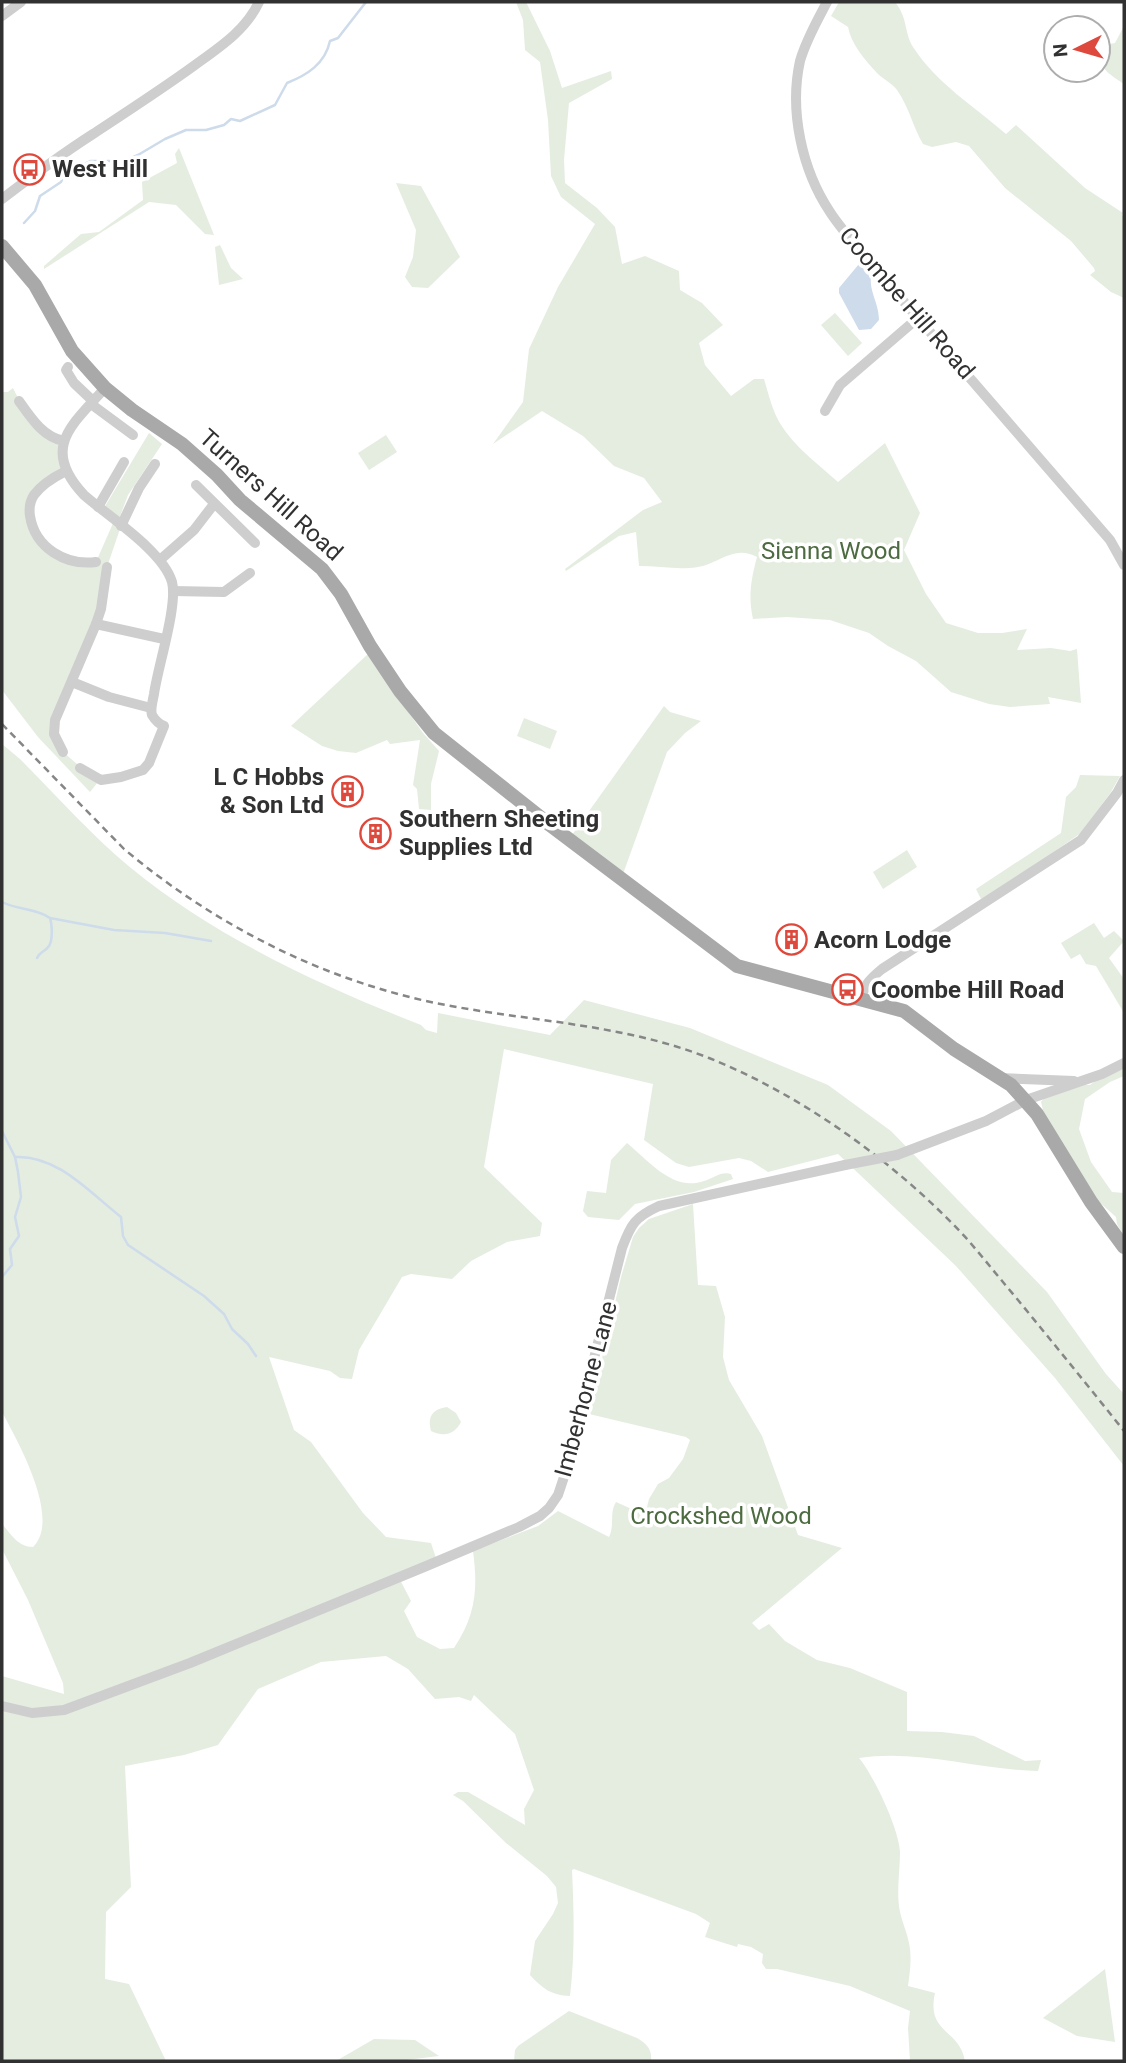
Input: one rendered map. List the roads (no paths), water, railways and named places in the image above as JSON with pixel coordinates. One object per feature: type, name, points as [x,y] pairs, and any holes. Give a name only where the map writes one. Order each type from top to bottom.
[{"type":"main road","name":"Turners Hill Road","points":[[2,246],[35,285],[72,351],[105,388],[181,444],[322,569],[341,594],[370,646],[400,691],[434,733],[495,783],[737,966],[904,1011],[954,1049],[1011,1085],[1037,1114],[1091,1202],[1124,1247]]},
{"type":"street","points":[[2,16],[21,2]]},
{"type":"street","points":[[2,199],[54,159],[169,84],[226,42],[255,11],[259,2]]},
{"type":"street","name":"Coombe Hill Road","points":[[827,2],[810,33],[800,61],[796,93],[803,154],[829,210],[853,243],[1105,533],[1124,565]]},
{"type":"street","points":[[825,411],[840,385],[919,317]]},
{"type":"street","points":[[68,368],[66,370],[74,383],[92,402],[133,435]]},
{"type":"street","points":[[80,768],[101,780],[143,770],[149,764],[164,726],[158,723],[151,708],[173,591],[172,582],[161,559],[75,485],[63,464],[64,441],[78,416],[105,388]]},
{"type":"street","points":[[19,401],[45,433],[53,439],[64,441]]},
{"type":"street","points":[[98,507],[124,462]]},
{"type":"street","points":[[121,526],[139,488],[156,464]]},
{"type":"street","points":[[66,471],[48,481],[34,495],[29,508],[35,535],[46,547],[59,555],[92,565]]},
{"type":"street","points":[[196,485],[255,543]]},
{"type":"street","points":[[161,559],[194,530],[214,504]]},
{"type":"street","points":[[63,752],[54,734],[55,720],[96,624],[107,567]]},
{"type":"street","points":[[173,591],[224,592],[250,573]]},
{"type":"street","points":[[96,624],[164,639]]},
{"type":"street","points":[[72,682],[109,697],[151,708]]},
{"type":"street","points":[[861,998],[870,978],[882,969],[1082,839],[1124,780]]},
{"type":"street","name":"Imberhorne Lane","points":[[2,1706],[32,1713],[64,1710],[424,1567],[540,1516],[558,1495],[622,1248],[630,1228],[643,1213],[659,1206],[897,1155],[986,1121],[1026,1100],[1124,1063]]},
{"type":"street","points":[[1000,1078],[1081,1081]]},
{"type":"water","points":[[859,264],[871,276],[871,287],[879,314],[879,320],[871,329],[859,330],[839,293],[839,288]]},
{"type":"waterway","points":[[24,223],[35,211],[40,196],[61,182],[65,173],[91,161],[123,161],[186,130],[206,130],[224,125],[231,119],[240,121],[275,105],[287,83],[308,72],[319,62],[330,41],[338,38],[366,2]]},
{"type":"waterway","points":[[2,902],[39,912],[50,918],[50,943],[37,958]]},
{"type":"waterway","points":[[50,918],[114,930],[165,933],[211,941]]},
{"type":"waterway","points":[[2,1131],[15,1157],[21,1197],[15,1217],[19,1236],[10,1249],[12,1265],[2,1277]]},
{"type":"waterway","points":[[15,1157],[45,1162],[85,1187],[121,1217],[123,1236],[128,1245],[204,1296],[224,1314],[232,1329],[256,1356]]},
{"type":"railway","points":[[2,724],[124,849],[197,903],[277,948],[319,967],[406,996],[451,1006],[614,1031],[678,1047],[745,1074],[815,1113],[881,1159],[941,1212],[968,1240],[1124,1431]]},
{"type":"place","name":"West Hill","points":[[29,169]]},
{"type":"place","name":"L C Hobbs & Son Ltd","points":[[347,791]]},
{"type":"place","name":"Southern Sheeting Supplies Ltd","points":[[376,833]]},
{"type":"place","name":"Acorn Lodge","points":[[791,940]]},
{"type":"place","name":"Coombe Hill Road","points":[[848,990]]},
{"type":"park label","name":"Sienna Wood","points":[[831,551]]},
{"type":"park label","name":"Crockshed Wood","points":[[721,1516]]}]
